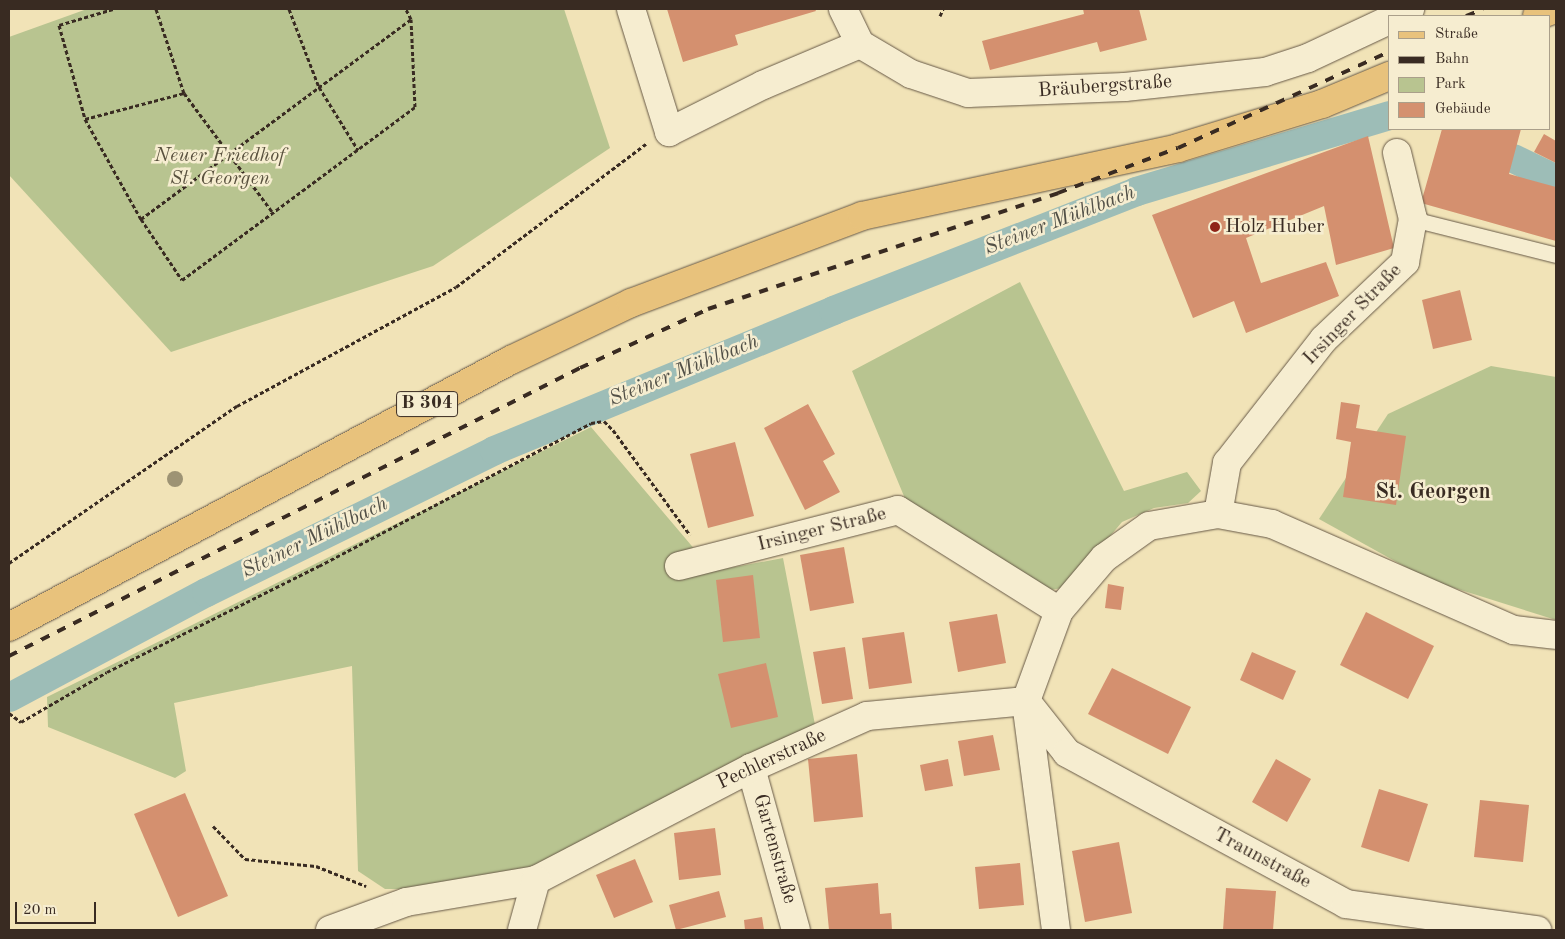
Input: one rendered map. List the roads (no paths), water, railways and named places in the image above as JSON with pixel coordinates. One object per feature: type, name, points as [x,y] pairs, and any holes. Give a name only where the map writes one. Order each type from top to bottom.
[{"type":"main road","points":[[1540,15],[1555,9]]},
{"type":"main road","name":"B 304","points":[[9,627],[511,360],[640,299],[862,216],[1178,148],[1322,104],[1388,76]]},
{"type":"street","points":[[631,9],[669,132],[763,85],[860,44],[844,9]]},
{"type":"street","points":[[1398,15],[1410,9]]},
{"type":"street","name":"Bräubergstraße","points":[[860,44],[911,74],[942,87],[968,93],[1054,92],[1265,72],[1308,58],[1388,20]]},
{"type":"street","name":"Irsinger Straße","points":[[1218,514],[1227,464],[1324,339],[1405,262],[1414,219],[1397,154]]},
{"type":"street","name":"Irsinger Straße","points":[[679,566],[898,510],[1059,611]]},
{"type":"street","points":[[1056,930],[1026,701],[1059,611],[1104,558],[1149,526],[1218,514],[1272,524],[1514,630],[1556,635]]},
{"type":"street","name":"Pechlerstraße","points":[[330,930],[406,902],[536,880],[751,768],[867,716],[1026,701]]},
{"type":"street","name":"Traunstraße","points":[[1026,701],[1067,753],[1346,904],[1537,930]]},
{"type":"street","name":"Gartenstraße","points":[[751,768],[796,930]]},
{"type":"street","points":[[522,930],[536,880]]},
{"type":"lane","points":[[1414,219],[1556,255]]},
{"type":"waterway","name":"Steiner Mühlbach","points":[[9,697],[206,592],[494,450],[833,310],[1136,191],[1388,115]]},
{"type":"waterway","name":"Steiner Mühlbach","points":[[1513,158],[1556,179]]},
{"type":"railway","points":[[1468,15],[1483,9]]},
{"type":"railway","points":[[9,656],[580,368],[708,309],[1058,193],[1178,148],[1388,52]]},
{"type":"place","name":"Holz Huber","points":[[1215,227]]},
{"type":"district","name":"St. Georgen","points":[[1433,493]]},
{"type":"park label","name":"Neuer Friedhof St. Georgen","points":[[220,168]]}]
